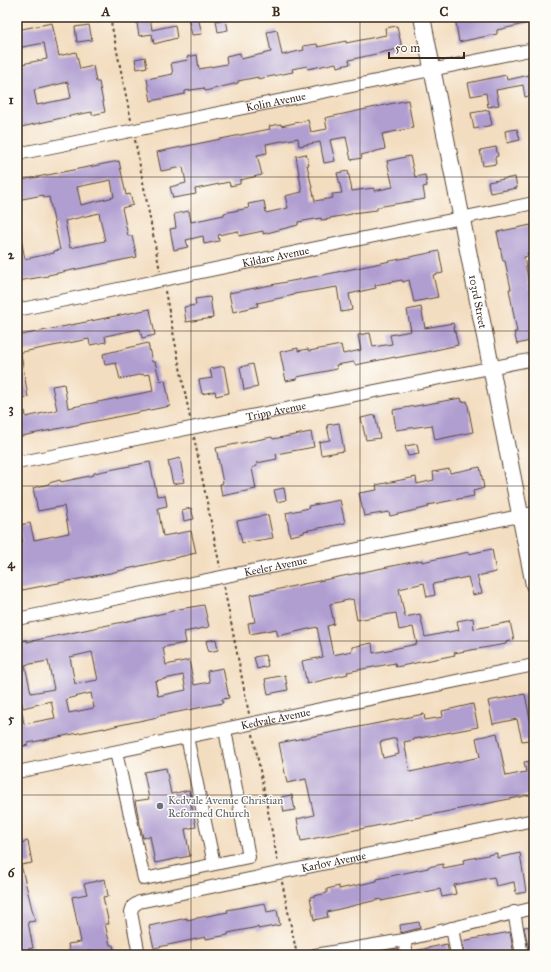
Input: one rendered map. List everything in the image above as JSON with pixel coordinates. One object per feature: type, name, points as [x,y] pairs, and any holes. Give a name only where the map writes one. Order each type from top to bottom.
[{"type":"main road","name":"103rd Street","points":[[422,17],[491,368],[527,515],[534,585]]},
{"type":"street","name":"Kolin Avenue","points":[[17,154],[534,50]]},
{"type":"street","name":"Kildare Avenue","points":[[17,310],[534,203]]},
{"type":"street","name":"Tripp Avenue","points":[[17,463],[534,359]]},
{"type":"street","name":"Keeler Avenue","points":[[17,618],[527,515]]},
{"type":"street","name":"Kedvale Avenue","points":[[17,772],[534,665]]},
{"type":"street","points":[[116,752],[144,879],[249,857],[225,730]]},
{"type":"street","points":[[187,737],[214,864]]},
{"type":"street","name":"Karlov Avenue","points":[[139,955],[131,912],[133,906],[146,900],[534,820]]},
{"type":"street","points":[[315,955],[314,954],[404,940],[534,908]]},
{"type":"street","points":[[514,912],[522,955]]},
{"type":"street","points":[[452,928],[457,955]]},
{"type":"street","points":[[404,940],[407,955]]},
{"type":"path","points":[[110,17],[131,124]]},
{"type":"path","points":[[134,138],[161,272]]},
{"type":"path","points":[[164,286],[190,420]]},
{"type":"path","points":[[193,434],[220,568]]},
{"type":"path","points":[[223,582],[249,716]]},
{"type":"path","points":[[252,731],[279,866]]},
{"type":"path","points":[[282,879],[297,955]]},
{"type":"building","points":[[136,17],[150,17],[152,30],[175,25],[177,38],[154,44],[152,34],[139,36]]},
{"type":"building","points":[[188,17],[198,17],[202,34],[192,35]]},
{"type":"building","points":[[455,17],[534,17],[534,22],[497,30],[497,34],[459,42]]},
{"type":"building","points":[[226,19],[228,30],[218,32],[216,21]]},
{"type":"building","points":[[52,23],[59,56],[76,52],[80,69],[93,66],[96,82],[99,82],[105,112],[92,115],[92,112],[75,115],[17,128],[17,65],[47,59],[44,43],[17,48],[17,30]],"holes":[[[68,82],[71,98],[37,105],[34,90]]]},
{"type":"building","points":[[89,25],[92,40],[77,42],[75,27]]},
{"type":"building","points":[[397,26],[402,48],[349,60],[350,64],[337,67],[336,63],[308,69],[307,66],[292,69],[293,72],[258,79],[258,77],[238,81],[238,83],[205,91],[204,88],[185,91],[185,94],[151,101],[147,79],[173,74],[171,63],[188,60],[187,57],[197,55],[199,69],[227,64],[226,56],[240,53],[241,59],[271,52],[267,32],[277,30],[282,55],[304,50],[303,46],[317,44],[318,47],[386,35],[385,28]]},
{"type":"building","points":[[145,57],[147,67],[137,69],[135,59]]},
{"type":"building","points":[[534,74],[534,95],[525,97],[523,85],[496,90],[499,105],[488,107],[486,93],[471,96],[468,83],[506,75],[507,80]]},
{"type":"building","points":[[408,100],[413,128],[382,134],[385,149],[361,155],[362,158],[351,160],[346,137],[330,140],[335,161],[324,163],[320,142],[299,146],[298,138],[266,144],[267,153],[257,155],[262,175],[240,180],[240,184],[230,186],[229,182],[195,189],[196,194],[173,198],[170,187],[186,183],[183,167],[161,171],[157,152],[270,129],[269,126],[281,124],[281,126],[308,120],[311,132],[327,129],[325,118]]},
{"type":"building","points":[[489,110],[492,125],[474,129],[471,113]]},
{"type":"building","points":[[517,129],[520,140],[507,143],[505,131]]},
{"type":"building","points":[[496,147],[498,156],[495,157],[496,164],[483,166],[480,150]]},
{"type":"building","points":[[306,154],[315,201],[333,198],[332,194],[342,193],[337,173],[348,171],[352,191],[374,188],[374,191],[393,187],[387,161],[410,156],[415,177],[425,175],[427,186],[423,187],[425,199],[377,207],[377,210],[352,213],[330,219],[321,220],[321,218],[298,222],[298,225],[263,234],[263,231],[239,236],[238,231],[218,235],[219,241],[204,244],[203,236],[186,240],[188,247],[174,250],[170,229],[176,228],[174,214],[189,211],[191,222],[249,208],[248,204],[264,201],[266,213],[288,208],[285,196],[302,192],[296,156]]},
{"type":"building","points":[[119,161],[126,195],[130,194],[133,205],[122,208],[128,236],[132,236],[137,257],[17,281],[17,240],[21,239],[25,259],[54,253],[54,251],[60,250],[49,197],[44,198],[43,195],[17,200],[17,181]],"holes":[[[111,180],[114,197],[81,205],[77,187]],[[99,213],[105,241],[70,248],[65,221]]]},
{"type":"building","points":[[515,177],[517,188],[490,193],[488,182]]},
{"type":"building","points":[[531,225],[534,251],[527,253],[528,256],[524,257],[534,312],[534,340],[517,344],[514,332],[517,332],[509,289],[511,289],[497,232]]},
{"type":"building","points":[[439,251],[443,273],[433,275],[438,297],[414,302],[409,280],[403,282],[402,280],[375,285],[376,288],[349,294],[352,310],[341,312],[337,287],[294,294],[257,303],[258,306],[233,312],[229,293]]},
{"type":"building","points":[[210,297],[213,318],[186,322],[184,307],[196,305],[195,299]]},
{"type":"building","points":[[421,307],[425,328],[453,323],[458,345],[355,365],[354,362],[336,365],[337,369],[297,377],[297,379],[286,381],[280,352],[298,348],[298,351],[308,349],[309,351],[341,345],[343,354],[361,350],[358,335],[370,333],[373,347],[392,344],[390,335],[411,331],[407,310]]},
{"type":"building","points":[[150,309],[155,335],[142,338],[140,329],[105,336],[106,342],[90,345],[89,339],[17,353],[17,336]]},
{"type":"building","points":[[148,343],[152,362],[155,362],[160,381],[165,380],[170,406],[17,437],[17,413],[25,411],[26,417],[57,410],[52,386],[64,384],[68,408],[153,391],[150,374],[120,379],[116,363],[105,365],[103,354]]},
{"type":"building","points":[[21,354],[28,397],[19,399],[17,392],[17,355]]},
{"type":"building","points":[[253,364],[258,387],[244,390],[240,367]]},
{"type":"building","points":[[224,366],[229,393],[216,396],[215,391],[202,394],[199,380],[212,378],[210,369]]},
{"type":"building","points":[[461,398],[462,402],[467,401],[473,432],[435,440],[432,425],[396,430],[393,410]]},
{"type":"building","points":[[375,415],[380,438],[366,440],[361,418]]},
{"type":"building","points":[[339,423],[344,451],[321,455],[319,442],[330,440],[327,425]]},
{"type":"building","points":[[311,432],[314,447],[276,454],[277,459],[257,463],[257,466],[252,468],[256,489],[222,496],[220,484],[223,483],[216,448],[272,437],[273,439]]},
{"type":"building","points":[[417,444],[419,454],[408,456],[405,446]]},
{"type":"building","points":[[180,458],[184,482],[173,484],[168,461]]},
{"type":"building","points":[[150,462],[157,496],[165,495],[167,506],[158,508],[163,536],[191,531],[196,553],[110,573],[17,591],[17,543],[23,542],[19,525],[30,523],[34,540],[69,533],[64,506],[38,511],[33,488],[60,480],[61,482],[94,475],[94,473]]},
{"type":"building","points":[[480,467],[484,488],[473,491],[474,496],[428,505],[429,507],[390,516],[389,512],[364,516],[359,493],[377,490],[376,485],[416,477],[417,484],[434,480],[433,472],[449,469],[450,473]]},
{"type":"building","points":[[284,488],[286,500],[277,502],[274,490]]},
{"type":"building","points":[[340,500],[345,523],[304,531],[304,533],[290,536],[286,513],[309,508],[308,506]]},
{"type":"building","points":[[191,508],[194,519],[184,521],[182,510]]},
{"type":"building","points":[[268,515],[273,538],[242,543],[237,521]]},
{"type":"building","points":[[492,549],[496,572],[477,576],[482,593],[473,595],[468,577],[433,584],[435,595],[427,597],[424,583],[399,589],[405,617],[420,614],[425,637],[459,630],[457,621],[473,618],[474,629],[510,622],[514,640],[506,642],[506,644],[454,653],[455,655],[396,667],[395,663],[347,672],[348,674],[307,684],[302,661],[323,657],[317,627],[278,636],[276,629],[250,634],[248,623],[255,622],[250,595],[422,560],[422,562],[469,552],[469,554]],"holes":[[[353,599],[357,620],[396,613],[399,630],[413,627],[417,644],[373,653],[372,643],[352,647],[352,651],[333,655],[327,626],[334,624],[330,604]]]},
{"type":"building","points":[[204,605],[209,627],[184,632],[186,643],[163,647],[166,665],[189,660],[194,685],[210,682],[207,671],[223,668],[229,698],[222,699],[223,703],[104,729],[28,743],[28,745],[17,747],[17,708],[21,708],[24,724],[55,718],[51,701],[23,708],[17,676],[19,675],[17,667],[17,642],[27,640],[27,642],[147,617],[173,610]],"holes":[[[92,652],[98,680],[75,684],[70,657]],[[48,661],[54,689],[31,693],[25,665]],[[183,675],[186,690],[158,696],[155,681]],[[91,693],[94,708],[69,713],[66,699]]]},
{"type":"building","points":[[216,639],[218,650],[209,652],[206,641]]},
{"type":"building","points":[[265,655],[268,666],[257,669],[254,657]]},
{"type":"building","points":[[285,675],[288,690],[268,694],[265,679]]},
{"type":"building","points":[[525,694],[534,739],[522,741],[517,719],[493,724],[488,701]]},
{"type":"building","points":[[473,704],[478,727],[404,742],[410,772],[480,757],[476,738],[497,733],[506,776],[526,772],[524,762],[534,761],[534,794],[301,841],[297,819],[314,815],[306,779],[287,783],[279,743],[424,714],[425,720],[443,717],[442,711]],"holes":[[[396,738],[399,754],[383,758],[380,742]]]},
{"type":"building","points":[[166,768],[171,794],[189,790],[196,827],[185,829],[190,856],[155,863],[150,836],[143,838],[135,801],[149,799],[144,772]]},
{"type":"building","points":[[292,795],[295,810],[284,812],[281,797]]},
{"type":"building","points":[[28,841],[32,863],[21,865],[35,921],[28,922],[33,948],[28,949],[29,955],[17,955],[17,844]]},
{"type":"building","points":[[497,853],[497,858],[520,853],[526,892],[516,894],[514,882],[496,886],[494,877],[454,885],[456,894],[442,897],[440,889],[381,901],[381,899],[327,912],[328,917],[314,920],[310,897],[327,893],[327,889],[339,886],[339,889],[377,881],[377,879],[443,864],[443,868],[464,864],[463,860]]},
{"type":"building","points":[[105,879],[108,896],[103,897],[109,924],[105,924],[110,945],[113,945],[115,955],[92,955],[91,951],[70,954],[68,944],[81,942],[72,897],[87,894],[84,884]]},
{"type":"building","points":[[265,903],[267,912],[277,910],[280,925],[258,929],[258,927],[228,933],[228,935],[206,939],[206,937],[154,948],[149,926],[187,918],[187,920],[228,912],[227,910]]},
{"type":"building","points":[[419,922],[420,928],[401,933],[400,925]]},
{"type":"building","points":[[534,926],[534,950],[529,950],[524,927]]},
{"type":"building","points":[[510,932],[514,955],[464,955],[462,941]]},
{"type":"building","points":[[447,944],[449,955],[414,955],[414,951]]},
{"type":"building","points":[[398,949],[399,955],[371,955],[371,953]]},
{"type":"place","name":"Kedvale Avenue Christian Reformed Church","points":[[160,806]]}]
